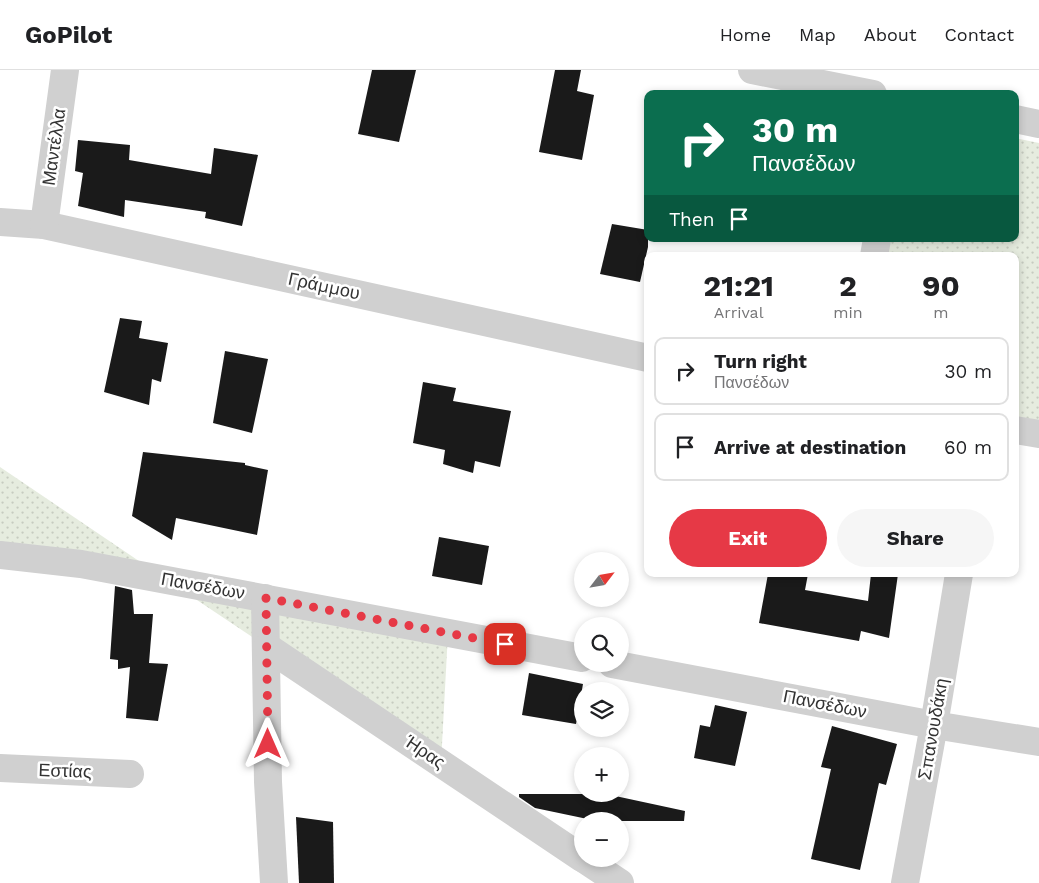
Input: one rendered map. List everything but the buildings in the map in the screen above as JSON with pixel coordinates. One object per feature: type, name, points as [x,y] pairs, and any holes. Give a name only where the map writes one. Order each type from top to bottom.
[{"type":"street","name":"Μαντέλλα","points":[[44,224],[65,70]]},
{"type":"street","points":[[752,70],[853,90]]},
{"type":"street","points":[[1019,121],[1039,124]]},
{"type":"street","name":"Γράμμου","points":[[0,222],[44,224],[644,357]]},
{"type":"street","points":[[1019,431],[1039,434]]},
{"type":"street","name":"Πανσέδων","points":[[0,555],[81,564],[574,656]]},
{"type":"street","name":"Σπανουδάκη","points":[[905,883],[959,577]]},
{"type":"street","points":[[266,598],[268,782],[274,883]]},
{"type":"street","name":"Ήρας","points":[[267,647],[574,853]]},
{"type":"street","name":"Πανσέδων","points":[[629,667],[934,725],[1039,742]]},
{"type":"street","name":"Εστίας","points":[[0,768],[130,774]]},
{"type":"street","points":[[581,883],[582,867]]},
{"type":"street","name":"Ήρας","points":[[596,867],[620,883]]},
{"type":"shaded area","points":[[1019,139],[1039,143],[1039,434],[1019,431],[1019,252],[881,252],[882,242],[1019,242]]},
{"type":"shaded area","points":[[0,467],[167,580],[0,556]]},
{"type":"shaded area","points":[[167,580],[448,633],[441,763]]},
{"type":"route","points":[[268,744],[266,598],[505,644]]}]
